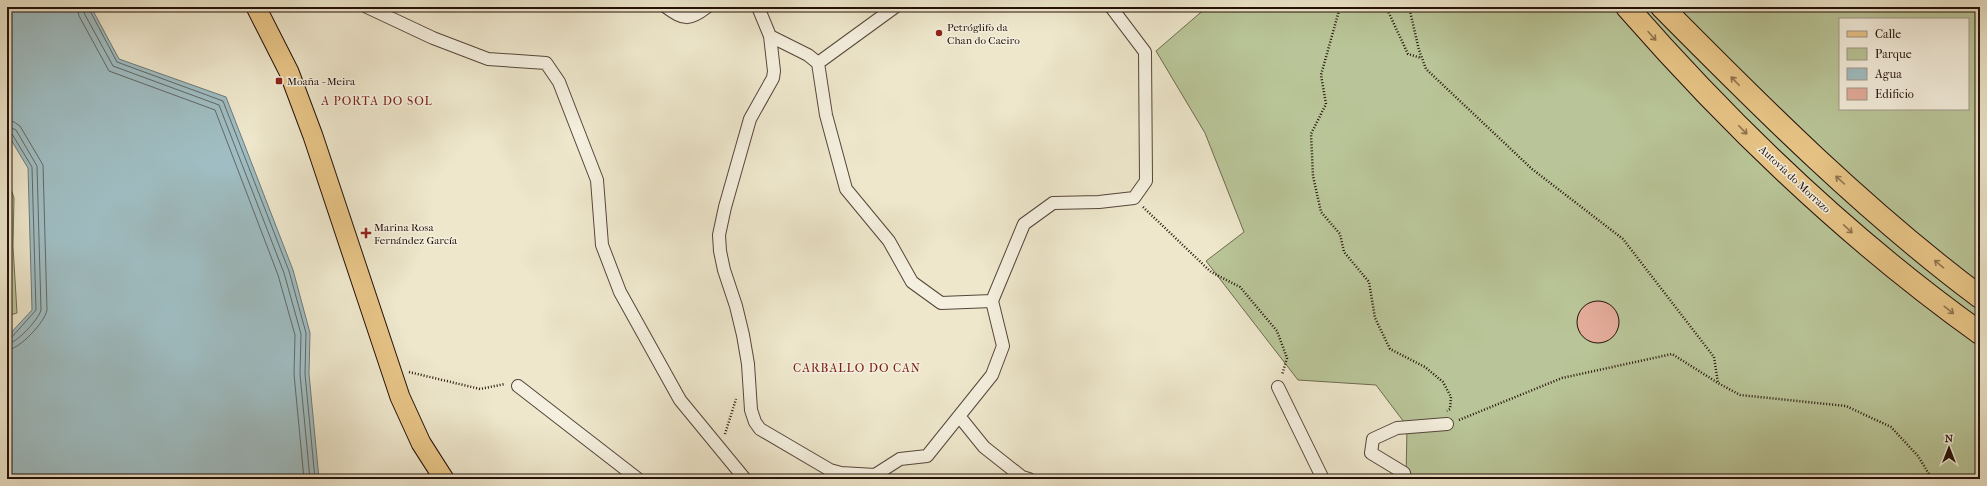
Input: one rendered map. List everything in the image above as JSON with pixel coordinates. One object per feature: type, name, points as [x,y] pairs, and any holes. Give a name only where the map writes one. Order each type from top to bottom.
[{"type":"highway","name":"Autovía do Morrazo","points":[[1627,7],[1654,38],[1750,138],[1852,233],[1980,333]]},
{"type":"highway","points":[[1662,7],[1767,114],[1877,213],[1980,297]]},
{"type":"main road","points":[[256,7],[289,72],[313,136],[400,397],[421,442],[444,479]]},
{"type":"street","points":[[367,7],[433,38],[488,59],[546,63],[559,82],[597,180],[602,245],[620,292],[680,400],[745,479]]},
{"type":"street","points":[[666,7],[680,18],[688,18],[707,7]]},
{"type":"street","points":[[758,7],[770,36],[774,71],[773,78],[750,119],[725,207],[719,235],[720,252],[724,270],[736,306],[743,335],[748,364],[751,410],[755,422],[760,429],[830,470],[841,473],[875,477],[900,459],[926,456],[992,375],[1003,346],[992,301],[1024,224],[1053,203],[1099,202],[1134,198],[1146,181],[1145,52],[1111,7]]},
{"type":"street","points":[[818,63],[892,8]]},
{"type":"street","points":[[770,36],[808,55],[818,63],[826,115],[846,189],[889,241],[912,282],[941,303],[992,301]]},
{"type":"street","points":[[518,386],[638,479]]},
{"type":"street","points":[[1278,387],[1323,479]]},
{"type":"street","points":[[959,416],[984,448],[1022,477],[1029,479]]},
{"type":"street","points":[[1405,479],[1404,473],[1371,453],[1372,439],[1397,428],[1447,424]]},
{"type":"path","points":[[1340,7],[1321,75],[1326,104],[1311,134],[1313,176],[1321,212],[1340,234],[1344,252],[1369,282],[1375,318],[1390,349],[1425,368],[1443,382],[1451,397],[1450,409],[1445,412]]},
{"type":"path","points":[[1386,7],[1408,54],[1422,58]]},
{"type":"path","points":[[1409,7],[1426,69],[1532,170],[1623,239],[1714,357],[1718,383]]},
{"type":"path","points":[[1134,198],[1211,272],[1240,287],[1277,330],[1287,358],[1278,387]]},
{"type":"path","points":[[1447,424],[1562,378],[1672,354],[1740,395],[1846,406],[1891,427],[1918,456],[1932,479]]},
{"type":"path","points":[[390,369],[421,374],[480,389],[502,383],[518,386]]},
{"type":"path","points":[[720,448],[739,392]]},
{"type":"green space","points":[[1207,7],[1980,7],[1980,479],[1406,479],[1407,426],[1376,385],[1298,380],[1206,261],[1244,232],[1205,133],[1156,51]]},
{"type":"green space","points":[[7,177],[14,198],[13,246],[17,313],[7,316]]},
{"type":"water","points":[[11,7],[91,7],[119,59],[226,97],[293,270],[310,333],[309,374],[319,479],[7,479],[7,337],[32,310],[28,168],[7,133],[7,14]]},
{"type":"building","points":[[1594,301],[1602,301],[1613,307],[1619,318],[1619,326],[1613,337],[1602,343],[1594,343],[1583,337],[1577,326],[1577,318],[1583,307]]},
{"type":"place","name":"Petróglifo da Chan do Caeiro","points":[[939,33]]},
{"type":"place","name":"Moaña - Meira","points":[[279,81]]},
{"type":"place","name":"Marina Rosa Fernández García","points":[[366,233]]},
{"type":"district","name":"A PORTA DO SOL","points":[[377,101]]},
{"type":"district","name":"CARBALLO DO CAN","points":[[857,368]]}]
